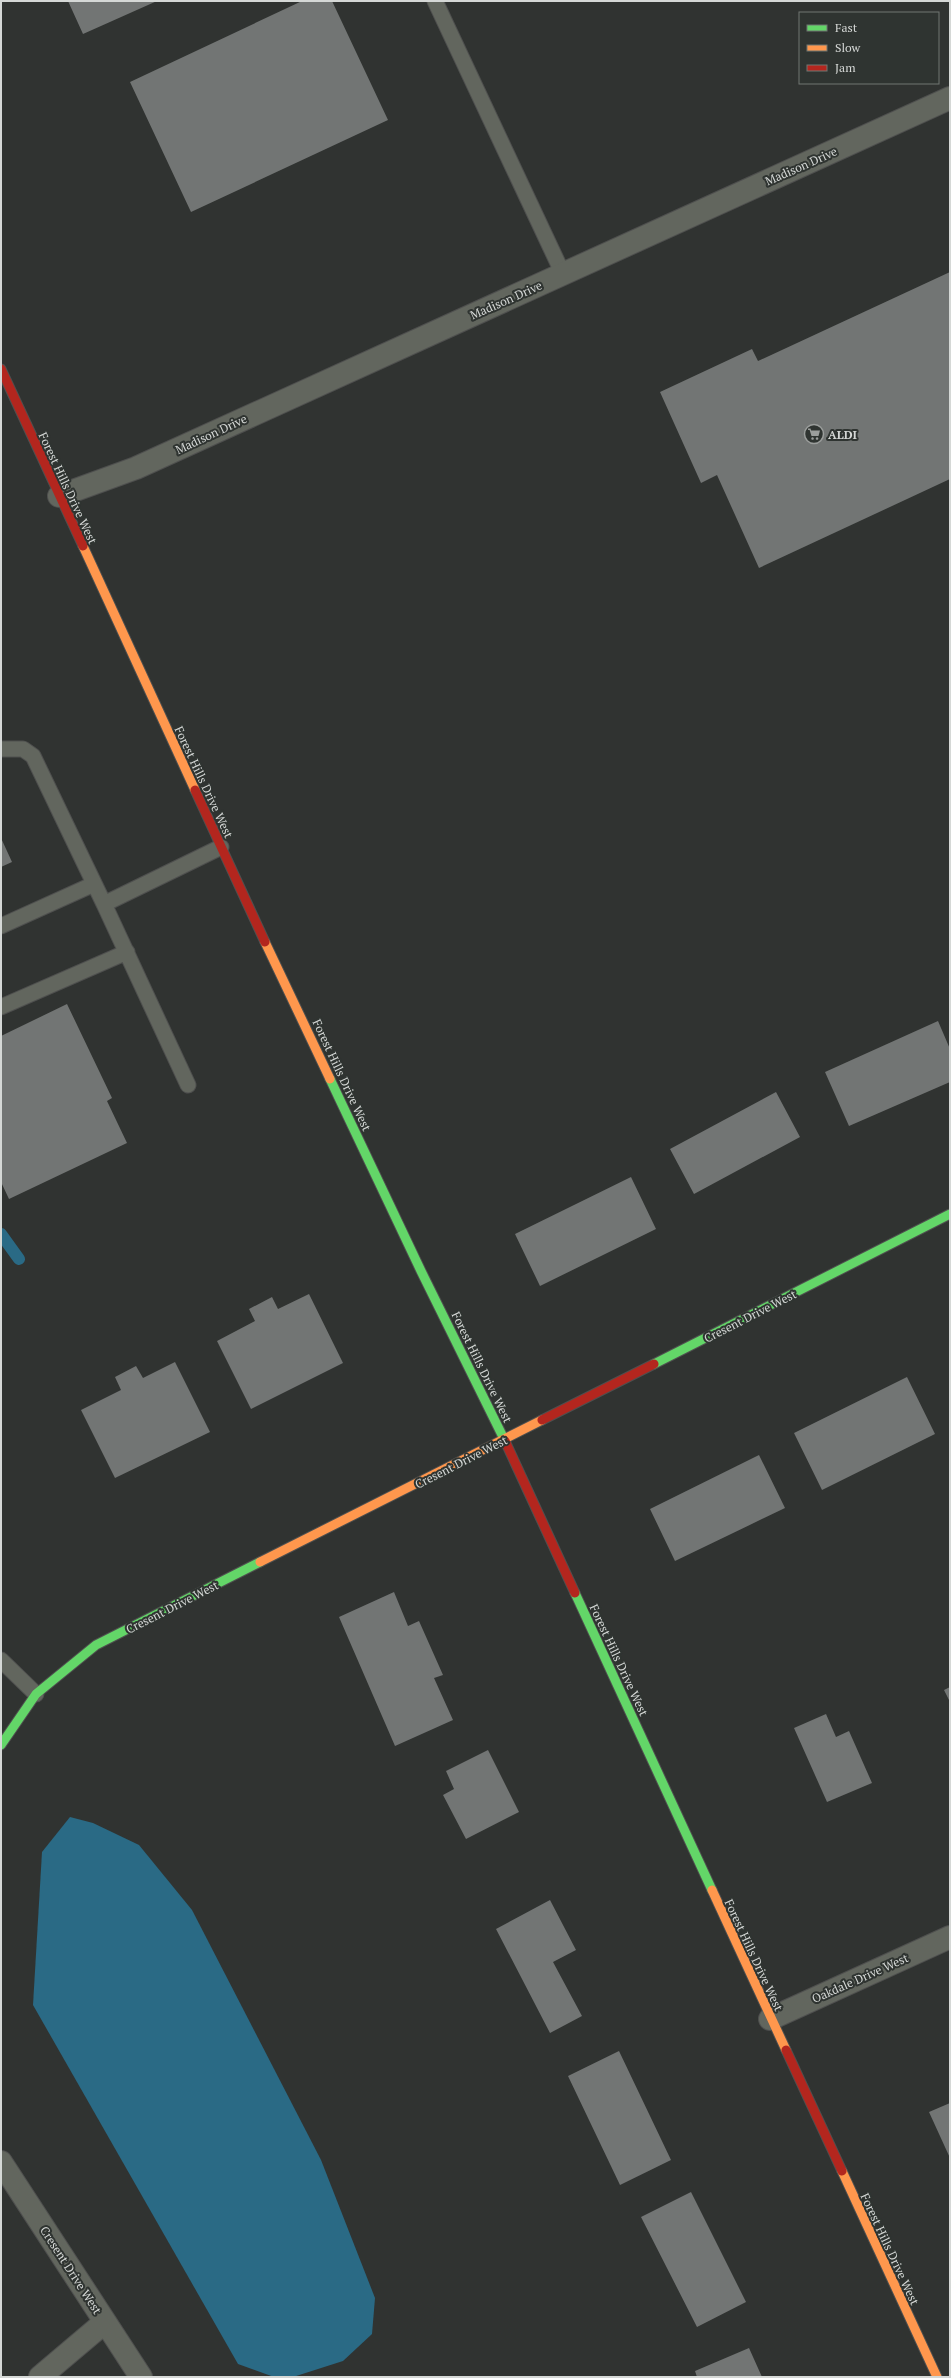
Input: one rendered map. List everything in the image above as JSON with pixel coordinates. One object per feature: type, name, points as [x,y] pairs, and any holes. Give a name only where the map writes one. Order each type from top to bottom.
[{"type":"main road","name":"Forest Hills Drive West","points":[[1,369],[221,847],[421,1271],[505,1440],[770,2019],[937,2377]]},
{"type":"main road","name":"Cresent Drive West","points":[[1,1745],[36,1694],[96,1644],[505,1440],[950,1214]]},
{"type":"street","name":"Madison Drive","points":[[59,496],[136,468],[950,98]]},
{"type":"street","name":"Oakdale Drive West","points":[[770,2019],[950,1938]]},
{"type":"street","name":"Cresent Drive West","points":[[1,2162],[141,2377]]},
{"type":"street","points":[[40,2377],[105,2322]]},
{"type":"lane","points":[[435,1],[563,274]]},
{"type":"lane","points":[[1,749],[23,749],[34,756],[188,1085]]},
{"type":"lane","points":[[104,904],[221,847]]},
{"type":"lane","points":[[1,926],[94,884]]},
{"type":"lane","points":[[1,1007],[127,952]]},
{"type":"lane","points":[[1,1660],[36,1694]]},
{"type":"water","points":[[70,1817],[93,1823],[139,1845],[192,1910],[321,2160],[375,2298],[372,2334],[343,2361],[293,2377],[274,2377],[238,2364],[33,2005],[42,1852]]},
{"type":"building","points":[[68,1],[157,1],[83,34]]},
{"type":"building","points":[[302,1],[332,1],[388,120],[191,212],[130,82]]},
{"type":"building","name":"ALDI","points":[[950,272],[950,479],[759,568],[717,475],[701,483],[660,392],[752,349],[758,361]]},
{"type":"building","points":[[1,838],[12,862],[1,867]]},
{"type":"building","points":[[67,1004],[112,1098],[107,1101],[127,1143],[9,1199],[1,1182],[1,1036]]},
{"type":"building","points":[[938,1021],[950,1049],[950,1082],[849,1126],[825,1072]]},
{"type":"building","points":[[776,1092],[800,1137],[694,1194],[670,1149]]},
{"type":"building","points":[[631,1177],[656,1229],[540,1286],[515,1234]]},
{"type":"building","points":[[309,1294],[343,1363],[251,1409],[217,1341],[255,1321],[249,1309],[272,1297],[278,1309]]},
{"type":"building","points":[[175,1362],[210,1432],[115,1478],[81,1410],[121,1390],[115,1377],[136,1366],[143,1378]]},
{"type":"building","points":[[907,1377],[935,1434],[822,1490],[794,1433]]},
{"type":"building","points":[[759,1455],[785,1508],[675,1561],[650,1509]]},
{"type":"building","points":[[394,1592],[408,1626],[419,1621],[443,1675],[434,1678],[453,1720],[395,1746],[339,1617]]},
{"type":"building","points":[[950,1687],[950,1702],[944,1690]]},
{"type":"building","points":[[826,1714],[836,1737],[849,1731],[872,1783],[827,1802],[794,1728]]},
{"type":"building","points":[[488,1750],[519,1812],[466,1839],[443,1795],[454,1789],[446,1771]]},
{"type":"building","points":[[550,1900],[576,1950],[553,1962],[582,2016],[550,2033],[496,1929]]},
{"type":"building","points":[[619,2051],[671,2160],[620,2185],[568,2076]]},
{"type":"building","points":[[950,2103],[950,2158],[929,2112]]},
{"type":"building","points":[[691,2192],[746,2302],[697,2327],[641,2217]]},
{"type":"building","points":[[749,2348],[762,2377],[697,2377],[695,2371]]},
{"type":"waterway","points":[[1,1234],[19,1259]]},
{"type":"traffic: fast","points":[[330,1079],[421,1271],[505,1441]]},
{"type":"traffic: fast","points":[[654,1364],[950,1214]]},
{"type":"traffic: fast","points":[[1,1745],[36,1694],[96,1645],[260,1562]]},
{"type":"traffic: fast","points":[[575,1593],[712,1890]]},
{"type":"traffic: slow","points":[[83,546],[195,790]]},
{"type":"traffic: slow","points":[[265,942],[330,1079]]},
{"type":"traffic: slow","points":[[260,1562],[542,1420]]},
{"type":"traffic: slow","points":[[712,1890],[786,2050]]},
{"type":"traffic: slow","points":[[842,2171],[937,2377]]},
{"type":"traffic: jam","points":[[1,369],[83,546]]},
{"type":"traffic: jam","points":[[195,790],[265,942]]},
{"type":"traffic: jam","points":[[542,1420],[654,1364]]},
{"type":"traffic: jam","points":[[505,1441],[575,1593]]},
{"type":"traffic: jam","points":[[786,2050],[842,2171]]},
{"type":"place","name":"ALDI","points":[[814,434]]}]
